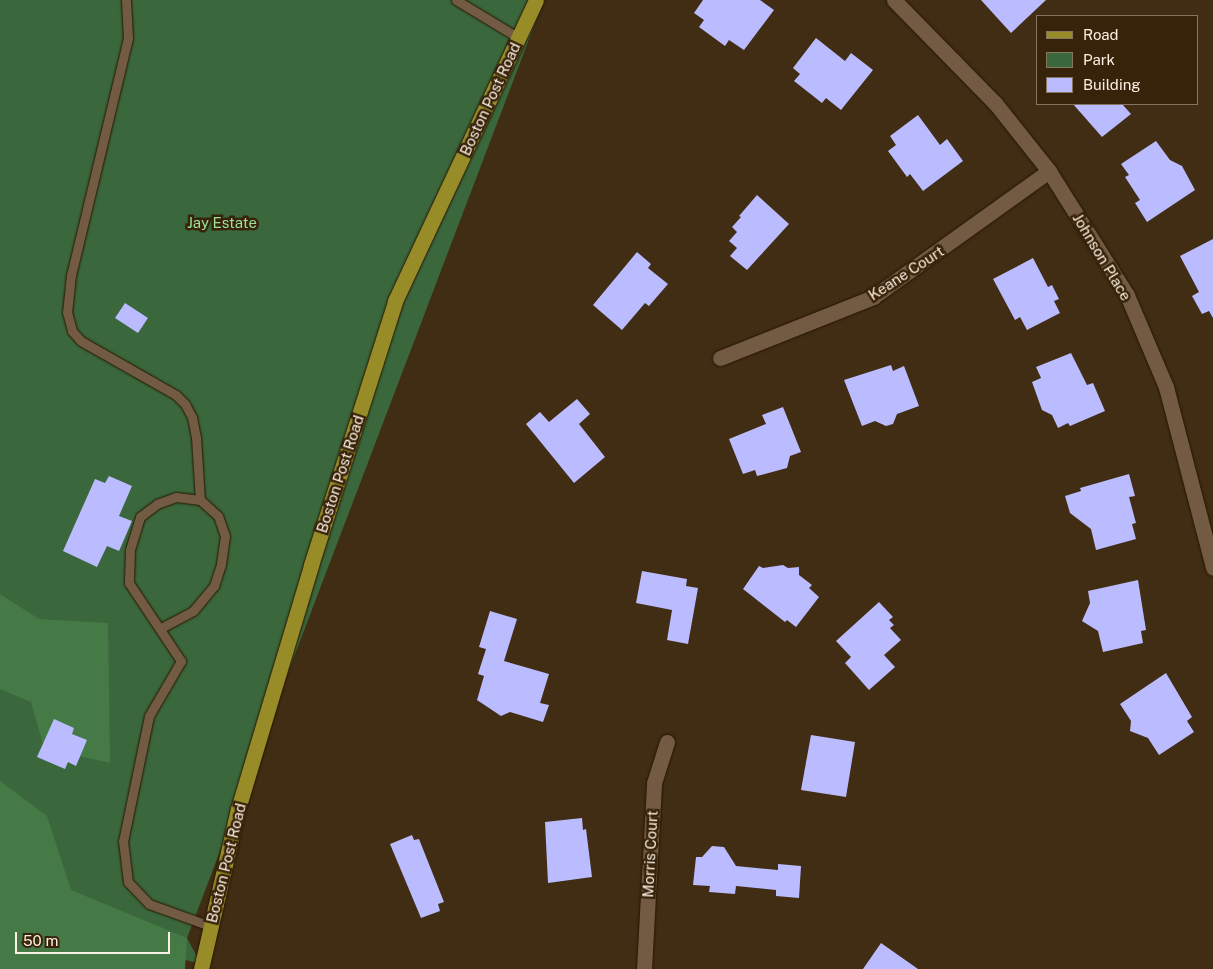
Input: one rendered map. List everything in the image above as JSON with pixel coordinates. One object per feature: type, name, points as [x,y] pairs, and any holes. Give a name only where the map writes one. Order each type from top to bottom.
[{"type":"main road","name":"Boston Post Road","points":[[201,969],[238,809],[311,565],[396,301],[536,0]]},
{"type":"street","name":"Johnson Place","points":[[894,0],[995,104],[1049,170],[1127,295],[1166,387],[1213,568]]},
{"type":"street","name":"Keane Court","points":[[720,358],[874,297],[1049,170]]},
{"type":"street","name":"Morris Court","points":[[644,969],[654,783],[667,742]]},
{"type":"lane","points":[[126,0],[128,38],[71,275],[67,312],[72,331],[81,341],[161,386],[185,404],[192,417],[196,437],[200,500]]},
{"type":"lane","points":[[456,0],[519,38]]},
{"type":"lane","points":[[161,628],[193,611],[214,586],[221,564],[225,536],[218,516],[200,500],[176,497],[157,504],[140,517],[130,550],[129,583],[161,628],[181,661],[149,716],[123,841],[128,882],[149,904],[210,926]]},
{"type":"green space","name":"Jay Estate","points":[[0,0],[544,0],[187,938],[201,964],[182,959],[0,969]]},
{"type":"green space","points":[[0,594],[39,619],[108,623],[110,763],[44,748],[31,702],[0,689]]},
{"type":"green space","points":[[0,781],[47,816],[71,890],[187,938],[185,969],[0,969]]},
{"type":"building","points":[[703,0],[760,0],[774,10],[744,50],[729,40],[725,46],[699,27],[704,20],[694,13]]},
{"type":"building","points":[[981,0],[1046,0],[1011,33]]},
{"type":"building","points":[[816,38],[845,61],[851,53],[873,70],[841,110],[826,98],[822,103],[794,81],[800,74],[793,68]]},
{"type":"building","points":[[1074,105],[1123,105],[1131,114],[1102,137]]},
{"type":"building","points":[[918,115],[940,145],[947,139],[963,161],[923,191],[910,174],[907,177],[888,151],[896,145],[890,136]]},
{"type":"building","points":[[1156,141],[1170,160],[1182,166],[1195,190],[1147,222],[1135,203],[1140,200],[1125,177],[1129,175],[1121,164]]},
{"type":"building","points":[[757,195],[789,224],[747,270],[730,256],[737,248],[729,241],[737,232],[732,227]]},
{"type":"building","points":[[1213,239],[1213,318],[1209,311],[1202,314],[1192,296],[1199,292],[1180,256]]},
{"type":"building","points":[[637,252],[651,264],[648,268],[668,284],[649,306],[645,303],[622,330],[593,305]]},
{"type":"building","points":[[1033,258],[1048,287],[1052,285],[1059,299],[1054,301],[1060,313],[1027,330],[1020,317],[1015,320],[993,279]]},
{"type":"building","points":[[125,303],[148,318],[138,333],[115,318]]},
{"type":"building","points":[[1071,353],[1087,385],[1093,383],[1105,411],[1070,426],[1068,423],[1058,428],[1052,415],[1042,410],[1032,382],[1041,378],[1036,367]]},
{"type":"building","points":[[891,365],[893,371],[904,366],[919,406],[897,414],[893,424],[886,426],[875,421],[862,426],[844,380]]},
{"type":"building","points":[[577,399],[590,414],[579,424],[605,457],[574,483],[526,424],[540,412],[549,422]]},
{"type":"building","points":[[783,407],[801,452],[790,456],[787,468],[757,476],[755,470],[743,474],[729,439],[766,424],[762,415]]},
{"type":"building","points":[[1129,474],[1135,496],[1129,497],[1136,523],[1132,524],[1136,539],[1096,550],[1091,529],[1070,513],[1065,496],[1081,491],[1080,488]]},
{"type":"building","points":[[109,476],[132,486],[119,516],[132,521],[119,551],[107,546],[97,567],[63,551],[95,479],[105,483]]},
{"type":"building","points":[[783,565],[788,568],[799,567],[799,575],[812,585],[809,588],[819,597],[796,627],[787,620],[785,622],[743,589],[759,566],[763,568]]},
{"type":"building","points":[[642,571],[687,579],[686,586],[698,588],[688,644],[667,640],[672,610],[636,603]]},
{"type":"building","points":[[1138,580],[1146,630],[1141,631],[1143,643],[1103,652],[1098,631],[1082,621],[1090,603],[1088,591]]},
{"type":"building","points":[[879,602],[893,617],[889,620],[894,625],[890,628],[901,640],[884,655],[895,667],[869,690],[845,663],[851,657],[836,641]]},
{"type":"building","points":[[490,611],[517,619],[504,661],[549,674],[540,703],[549,705],[543,722],[510,712],[501,716],[477,700],[484,676],[478,674],[486,649],[479,647]]},
{"type":"building","points":[[1166,673],[1192,717],[1187,721],[1194,732],[1159,755],[1148,738],[1130,731],[1131,721],[1120,704]]},
{"type":"building","points":[[54,719],[74,728],[72,734],[87,740],[76,766],[68,762],[65,769],[37,757]]},
{"type":"building","points":[[811,735],[855,742],[846,797],[801,790]]},
{"type":"building","points":[[582,818],[583,830],[586,829],[592,877],[548,883],[545,822]]},
{"type":"building","points":[[412,835],[414,840],[419,839],[444,902],[438,904],[440,911],[421,918],[390,844]]},
{"type":"building","points":[[712,846],[724,847],[736,866],[778,870],[778,864],[801,866],[799,898],[776,896],[776,890],[736,886],[735,894],[709,892],[710,886],[693,885],[696,857],[702,857]]},
{"type":"building","points":[[881,943],[918,969],[863,969]]}]
